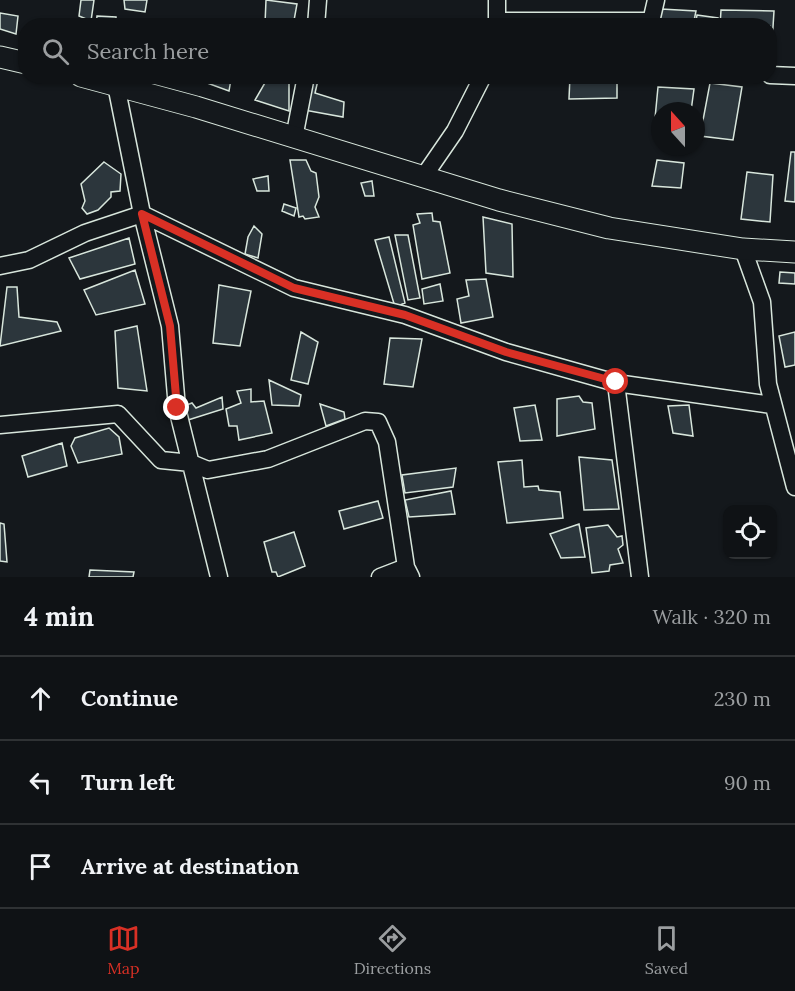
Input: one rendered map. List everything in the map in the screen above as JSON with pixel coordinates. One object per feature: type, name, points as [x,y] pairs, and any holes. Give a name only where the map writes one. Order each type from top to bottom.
[{"type":"main road","points":[[0,57],[18,61]]},
{"type":"main road","points":[[112,84],[499,200],[609,228],[743,249],[795,252]]},
{"type":"street","points":[[317,18],[318,0]]},
{"type":"street","points":[[497,0],[497,18]]},
{"type":"street","points":[[652,18],[656,0]]},
{"type":"street","points":[[777,75],[795,76]]},
{"type":"street","points":[[294,138],[304,84]]},
{"type":"street","points":[[424,176],[455,131],[479,84]]},
{"type":"street","points":[[116,85],[142,214],[170,326],[177,408],[219,577]]},
{"type":"street","points":[[0,266],[29,260],[85,233],[142,214],[294,288],[405,315],[506,352],[616,382],[772,405]]},
{"type":"street","points":[[743,249],[762,302],[772,405],[795,487]]},
{"type":"street","points":[[616,382],[640,577]]},
{"type":"street","points":[[0,425],[118,414],[160,460],[191,463],[208,470],[268,459],[365,422],[378,422],[387,442],[408,572],[380,577]]},
{"type":"building","points":[[81,0],[94,0],[91,18],[79,16]]},
{"type":"building","points":[[124,0],[147,0],[145,12],[125,9]]},
{"type":"building","points":[[266,0],[297,4],[294,18],[265,18]]},
{"type":"building","points":[[661,9],[696,11],[695,18],[659,18]]},
{"type":"building","points":[[721,10],[774,11],[774,18],[720,18]]},
{"type":"building","points":[[0,13],[18,16],[16,34],[0,29]]},
{"type":"building","points":[[697,15],[718,18],[696,18]]},
{"type":"building","points":[[97,16],[116,17],[116,18],[97,18]]},
{"type":"building","points":[[210,84],[230,84],[229,91]]},
{"type":"building","points":[[264,84],[289,84],[289,111],[255,100]]},
{"type":"building","points":[[300,84],[317,84],[315,93],[344,102],[343,117],[293,108]]},
{"type":"building","points":[[570,84],[617,84],[617,98],[569,99]]},
{"type":"building","points":[[710,84],[742,87],[733,140],[705,137],[705,110]]},
{"type":"building","points":[[658,87],[694,89],[692,102],[657,102]]},
{"type":"building","points":[[791,152],[795,152],[795,202],[785,201]]},
{"type":"building","points":[[290,160],[306,160],[311,171],[316,173],[319,197],[315,207],[319,217],[305,219],[303,216],[299,217]]},
{"type":"building","points":[[657,160],[684,163],[681,188],[652,186]]},
{"type":"building","points":[[104,162],[121,174],[120,191],[111,192],[111,197],[98,210],[87,214],[82,208],[85,201],[81,184]]},
{"type":"building","points":[[747,172],[773,175],[770,222],[741,219]]},
{"type":"building","points":[[268,176],[269,191],[257,191],[253,179]]},
{"type":"building","points":[[372,181],[374,196],[365,196],[361,183]]},
{"type":"building","points":[[284,204],[296,208],[294,216],[282,211]]},
{"type":"building","points":[[432,213],[433,221],[440,222],[450,273],[422,279],[413,225],[420,223],[417,214]]},
{"type":"building","points":[[483,217],[512,224],[513,277],[486,273]]},
{"type":"building","points":[[254,226],[262,234],[258,258],[245,254],[248,237]]},
{"type":"building","points":[[395,235],[408,235],[420,298],[408,300]]},
{"type":"building","points":[[389,237],[405,303],[395,307],[375,240]]},
{"type":"building","points":[[129,238],[135,264],[80,279],[69,258]]},
{"type":"building","points":[[135,270],[145,304],[96,315],[84,290]]},
{"type":"building","points":[[780,272],[795,273],[795,284],[779,283]]},
{"type":"building","points":[[486,279],[493,317],[461,323],[457,299],[469,296],[466,280]]},
{"type":"building","points":[[440,284],[443,301],[424,304],[422,289]]},
{"type":"building","points":[[219,285],[251,291],[240,346],[213,343]]},
{"type":"building","points":[[7,287],[17,287],[19,317],[57,322],[61,331],[0,346]]},
{"type":"building","points":[[137,326],[147,391],[118,388],[115,331]]},
{"type":"building","points":[[301,332],[318,342],[308,384],[291,380]]},
{"type":"building","points":[[795,332],[795,365],[785,367],[779,336]]},
{"type":"building","points":[[390,338],[422,339],[413,387],[384,384]]},
{"type":"building","points":[[269,380],[301,395],[299,406],[272,405]]},
{"type":"building","points":[[251,389],[251,402],[264,401],[272,433],[239,440],[237,426],[229,426],[226,409],[241,403],[237,391]]},
{"type":"building","points":[[579,396],[583,402],[592,403],[595,429],[557,436],[557,399]]},
{"type":"building","points":[[222,397],[223,409],[188,420],[184,406],[192,403],[196,408]]},
{"type":"building","points":[[320,404],[344,412],[345,419],[326,426]]},
{"type":"building","points":[[535,405],[542,440],[520,441],[514,408]]},
{"type":"building","points":[[689,405],[693,436],[673,433],[668,406]]},
{"type":"building","points":[[109,428],[119,437],[122,454],[78,463],[71,446],[75,438]]},
{"type":"building","points":[[62,443],[67,466],[28,477],[22,456]]},
{"type":"building","points":[[579,457],[612,460],[619,509],[584,510]]},
{"type":"building","points":[[522,460],[524,487],[538,486],[539,490],[560,492],[563,518],[507,523],[498,462]]},
{"type":"building","points":[[456,468],[453,487],[405,493],[402,475]]},
{"type":"building","points":[[451,491],[455,514],[409,517],[405,500]]},
{"type":"building","points":[[378,501],[383,518],[344,529],[339,511]]},
{"type":"building","points":[[0,523],[4,524],[7,562],[0,561]]},
{"type":"building","points":[[579,524],[585,557],[561,558],[550,534]]},
{"type":"building","points":[[608,525],[617,537],[622,536],[623,545],[618,549],[623,563],[610,565],[609,571],[592,573],[586,528]]},
{"type":"building","points":[[294,532],[305,566],[278,577],[276,572],[272,572],[264,542]]},
{"type":"building","points":[[90,570],[134,572],[133,577],[89,577]]},
{"type":"route","points":[[177,408],[176,375],[170,326],[142,214],[294,288],[405,315],[506,352],[616,382]]}]
